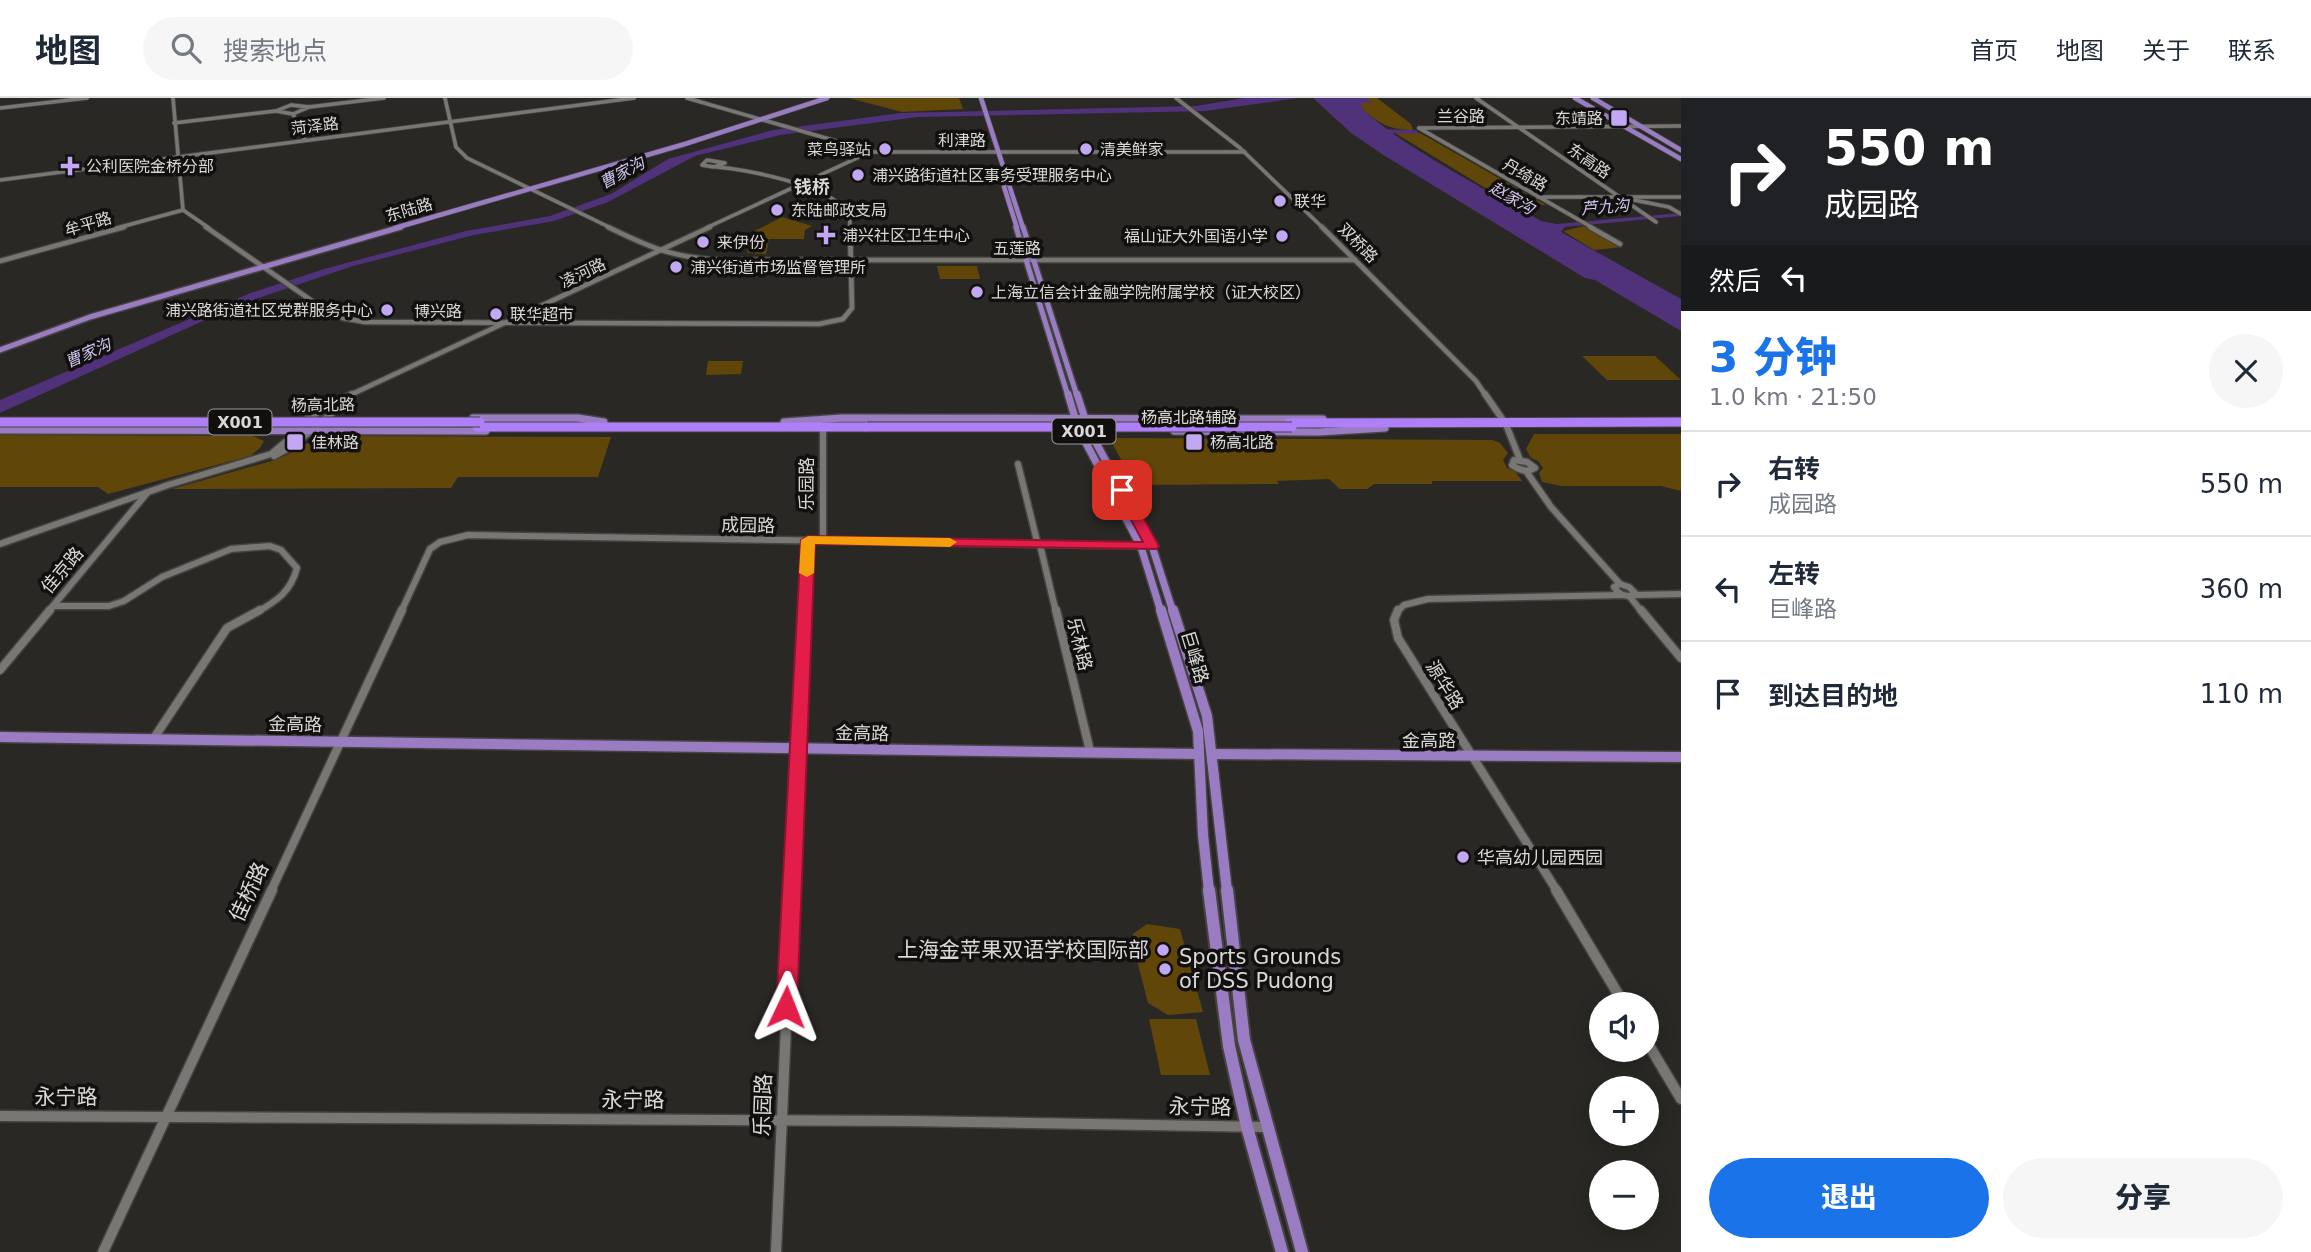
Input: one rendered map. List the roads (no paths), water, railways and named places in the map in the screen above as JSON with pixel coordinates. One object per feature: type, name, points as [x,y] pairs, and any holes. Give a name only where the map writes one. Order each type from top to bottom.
[{"type":"highway","name":"杨高北路","points":[[0,425],[1681,425]]},
{"type":"main road","name":"东陆路","points":[[0,349],[90,317],[529,189],[824,98]]},
{"type":"main road","name":"巨峰路","points":[[979,98],[1080,418],[1080,431],[1141,547],[1195,719],[1203,835],[1229,1045],[1247,1127],[1282,1252]]},
{"type":"main road","points":[[1575,98],[1681,159]]},
{"type":"main road","points":[[1593,98],[1681,150]]},
{"type":"main road","name":"杨高北路","points":[[0,425],[307,419],[578,418],[603,425]]},
{"type":"main road","name":"杨高北路辅路","points":[[784,425],[842,418],[1308,418],[1383,425]]},
{"type":"main road","name":"巨峰路","points":[[1080,418],[1090,431],[1152,546],[1207,716],[1244,1040],[1302,1252]]},
{"type":"main road","name":"杨高北路","points":[[0,425],[297,431],[572,431],[603,425]]},
{"type":"main road","name":"杨高北路辅路","points":[[784,425],[823,430],[1319,432],[1383,425]]},
{"type":"main road","name":"金高路","points":[[0,737],[1198,754]]},
{"type":"main road","name":"金高路","points":[[1212,754],[1681,757]]},
{"type":"street","points":[[0,108],[87,98]]},
{"type":"street","points":[[173,98],[183,209]]},
{"type":"street","points":[[289,98],[291,105]]},
{"type":"street","points":[[174,123],[276,111],[291,105],[309,107],[384,98]]},
{"type":"street","name":"五莲路","points":[[446,98],[456,147],[464,156],[661,251],[711,260],[1354,259]]},
{"type":"street","name":"菏泽路","points":[[0,180],[634,98]]},
{"type":"street","name":"利津路","points":[[687,98],[872,152],[1245,152]]},
{"type":"street","name":"双桥路","points":[[1176,98],[1245,152],[1476,381],[1506,425],[1520,460],[1514,460],[1512,465],[1526,471],[1551,507],[1620,584]]},
{"type":"street","name":"东高路","points":[[1476,98],[1656,222]]},
{"type":"street","points":[[276,111],[293,114],[309,107]]},
{"type":"street","points":[[293,114],[305,140]]},
{"type":"street","name":"兰谷路","points":[[1419,128],[1681,127]]},
{"type":"street","name":"丹绮路","points":[[1419,128],[1620,244]]},
{"type":"street","name":"凌河路","points":[[320,419],[358,394],[872,152]]},
{"type":"street","points":[[729,168],[715,160],[702,163],[706,167],[729,168],[831,196],[846,208],[850,217],[851,259]]},
{"type":"street","points":[[717,167],[724,164]]},
{"type":"street","points":[[1538,197],[1681,197]]},
{"type":"street","name":"东高路","points":[[1619,197],[1679,212]]},
{"type":"street","name":"牟平路","points":[[0,261],[183,209]]},
{"type":"street","name":"博兴路","points":[[183,209],[328,312],[353,321],[387,324],[819,324],[840,320],[849,315],[852,308],[851,259]]},
{"type":"street","name":"凌河路","points":[[307,419],[354,393],[661,251]]},
{"type":"street","points":[[531,313],[532,319],[545,324]]},
{"type":"street","points":[[467,323],[478,328],[478,335]]},
{"type":"street","points":[[0,544],[146,492],[250,461],[278,449],[307,419]]},
{"type":"street","points":[[250,461],[266,459],[299,442],[320,419]]},
{"type":"street","name":"乐园路","points":[[823,430],[823,539]]},
{"type":"street","name":"乐林路","points":[[1018,464],[1090,751]]},
{"type":"street","name":"佳京路","points":[[0,670],[146,492]]},
{"type":"street","name":"佳京路","points":[[0,663],[146,492]]},
{"type":"street","name":"成园路","points":[[430,549],[450,538],[487,536],[1152,546]]},
{"type":"street","name":"乐园路","points":[[776,1252],[808,540]]},
{"type":"street","points":[[53,606],[110,606],[124,601],[162,577],[232,549],[270,546],[281,550],[298,568],[293,584],[277,601],[227,628],[154,738]]},
{"type":"street","name":"佳桥路","points":[[103,1252],[430,549]]},
{"type":"street","points":[[1629,596],[1632,588],[1620,584],[1614,589],[1629,596],[1681,657]]},
{"type":"street","name":"源华路","points":[[1618,992],[1398,638],[1394,627],[1395,611],[1402,605],[1428,600],[1681,594]]},
{"type":"street","name":"金高路","points":[[1198,754],[1212,754]]},
{"type":"street","points":[[1659,1062],[1681,1099]]},
{"type":"street","name":"永宁路","points":[[0,1116],[781,1120],[1266,1128]]},
{"type":"waterway","points":[[1384,131],[1416,132]]},
{"type":"place","name":"东靖路","points":[[1619,118]]},
{"type":"place","name":"菜鸟驿站","points":[[885,149]]},
{"type":"place","name":"清美鲜家","points":[[1086,149]]},
{"type":"place","name":"公利医院金桥分部","points":[[70,166]]},
{"type":"place","name":"浦兴路街道社区事务受理服务中心","points":[[858,175]]},
{"type":"place","name":"联华","points":[[1280,201]]},
{"type":"place","name":"东陆邮政支局","points":[[777,210]]},
{"type":"place","name":"浦兴社区卫生中心","points":[[826,235]]},
{"type":"place","name":"福山证大外国语小学","points":[[1282,236]]},
{"type":"place","name":"来伊份","points":[[703,242]]},
{"type":"place","name":"浦兴街道市场监督管理所","points":[[676,267]]},
{"type":"place","name":"上海立信会计金融学院附属学校（证大校区）","points":[[977,292]]},
{"type":"place","name":"浦兴路街道社区党群服务中心","points":[[387,310]]},
{"type":"place","name":"联华超市","points":[[496,314]]},
{"type":"place","name":"佳林路","points":[[295,442]]},
{"type":"place","name":"杨高北路","points":[[1194,442]]},
{"type":"place","name":"华高幼儿园西园","points":[[1463,857]]},
{"type":"place","name":"上海金苹果双语学校国际部","points":[[1163,950]]},
{"type":"place","name":"Sports Grounds of DSS Pudong","points":[[1165,969]]},
{"type":"district","name":"钱桥","points":[[812,186]]},
{"type":"water label","name":"曹家沟","points":[[622,173]]},
{"type":"water label","name":"赵家沟","points":[[1512,198]]},
{"type":"water label","name":"芦九沟","points":[[1605,207]]},
{"type":"water label","name":"曹家沟","points":[[88,353]]}]
